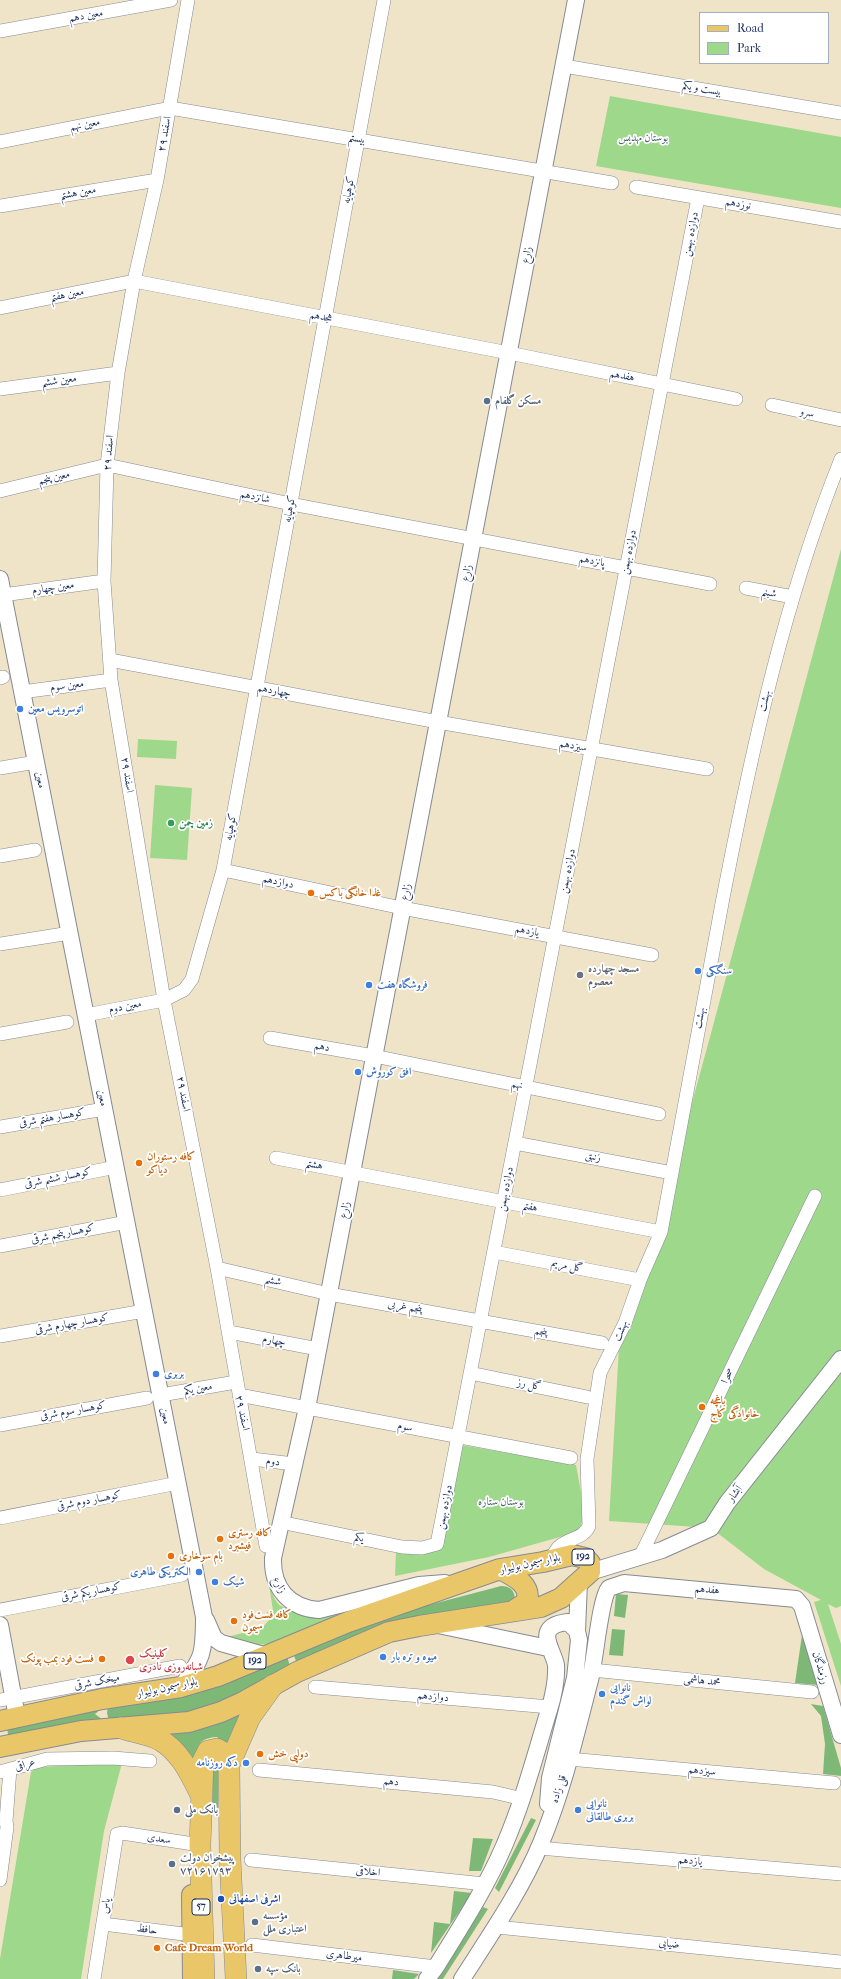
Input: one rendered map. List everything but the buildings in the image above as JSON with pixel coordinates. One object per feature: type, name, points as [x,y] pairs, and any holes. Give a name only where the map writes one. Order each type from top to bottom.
[{"type":"highway","points":[[236,1979],[230,1859],[229,1765],[250,1717],[273,1685]]},
{"type":"highway","name":"57","points":[[120,1728],[159,1740],[168,1746],[190,1772],[201,1795],[200,1846],[204,1979]]},
{"type":"highway","points":[[201,1795],[203,1761],[208,1752],[217,1749],[225,1757],[229,1765]]},
{"type":"main road","name":"بلوار سیمون بولیوار","points":[[8,1709],[102,1699],[181,1687],[218,1676],[348,1622],[500,1569],[572,1555],[580,1556],[590,1563],[584,1577]]},
{"type":"main road","points":[[500,1569],[525,1586],[528,1592],[527,1602],[513,1611]]},
{"type":"main road","points":[[0,1747],[59,1734],[189,1722],[235,1705],[297,1672],[362,1642],[389,1632],[541,1607],[560,1598],[584,1577]]},
{"type":"main road","points":[[192,1979],[192,1886],[200,1846]]},
{"type":"street","name":"معین دهم","points":[[0,31],[172,0]]},
{"type":"street","name":"۲۹ اسفند","points":[[188,0],[157,180],[134,281],[118,373],[107,465],[104,581],[111,680],[164,1000],[229,1332],[237,1389],[252,1459],[266,1546]]},
{"type":"street","name":"کوهپایه","points":[[164,1000],[184,990],[192,979],[224,870],[384,0]]},
{"type":"street","name":"زارع","points":[[464,1581],[419,1585],[319,1610],[310,1610],[287,1598],[274,1579],[273,1558],[307,1408],[576,0]]},
{"type":"street","name":"بیست و یکم","points":[[564,66],[841,113]]},
{"type":"street","name":"بیستم","points":[[170,108],[544,171]]},
{"type":"street","name":"معین نهم","points":[[0,142],[170,108]]},
{"type":"street","points":[[544,171],[612,183]]},
{"type":"street","name":"معین هشتم","points":[[0,206],[157,180]]},
{"type":"street","name":"نوزدهم","points":[[636,187],[841,222]]},
{"type":"street","name":"دوازده بهمن","points":[[438,1544],[698,198]]},
{"type":"street","name":"هجدهم","points":[[134,281],[509,353]]},
{"type":"street","name":"معین هفتم","points":[[0,308],[134,281]]},
{"type":"street","name":"هفدهم","points":[[509,353],[736,399]]},
{"type":"street","name":"معین ششم","points":[[0,389],[118,373]]},
{"type":"street","name":"سرو","points":[[772,405],[841,420]]},
{"type":"street","name":"بهشت","points":[[551,1559],[559,1546],[587,1531],[589,1526],[587,1459],[600,1373],[625,1323],[640,1280],[661,1232],[747,775],[792,597],[827,494],[841,459]]},
{"type":"street","name":"شانزدهم","points":[[107,465],[291,504],[473,539]]},
{"type":"street","name":"معین پنجم","points":[[0,491],[107,465]]},
{"type":"street","name":"پانزدهم","points":[[473,539],[710,584]]},
{"type":"street","name":"معین","points":[[0,579],[144,1311],[154,1397],[178,1484],[204,1617],[204,1643],[202,1656],[198,1665],[181,1687]]},
{"type":"street","name":"معین چهارم","points":[[3,594],[104,581]]},
{"type":"street","name":"شبنم","points":[[746,588],[792,597]]},
{"type":"street","name":"چهاردهم","points":[[110,660],[438,722]]},
{"type":"street","name":"معین سوم","points":[[22,692],[111,680]]},
{"type":"street","name":"سیزدهم","points":[[438,722],[707,769]]},
{"type":"street","points":[[0,768],[36,762]]},
{"type":"street","points":[[0,856],[35,850]]},
{"type":"street","name":"دوازدهم","points":[[224,870],[402,908]]},
{"type":"street","name":"یازدهم","points":[[402,908],[652,955]]},
{"type":"street","points":[[0,944],[70,933]]},
{"type":"street","name":"معین دوم","points":[[86,1014],[164,1000]]},
{"type":"street","points":[[0,1034],[67,1022]]},
{"type":"street","name":"دهم","points":[[270,1038],[374,1056]]},
{"type":"street","name":"نهم","points":[[374,1056],[659,1114]]},
{"type":"street","name":"کوهسار هفتم شرقی","points":[[0,1127],[104,1109]]},
{"type":"street","name":"زنبق","points":[[515,1143],[672,1173]]},
{"type":"street","name":"هشتم","points":[[276,1158],[352,1172]]},
{"type":"street","name":"کوهسار ششم شرقی","points":[[0,1190],[116,1167]]},
{"type":"street","name":"هفتم","points":[[352,1172],[661,1232]]},
{"type":"street","name":"صحرا","points":[[640,1557],[815,1196]]},
{"type":"street","name":"کوهسار پنجم شرقی","points":[[0,1246],[126,1222]]},
{"type":"street","name":"گل مریم","points":[[494,1252],[640,1280]]},
{"type":"street","name":"ششم","points":[[217,1268],[329,1294]]},
{"type":"street","name":"پنجم غربی","points":[[329,1294],[481,1321]]},
{"type":"street","name":"کوهسار چهارم شرقی","points":[[0,1336],[144,1311]]},
{"type":"street","name":"پنجم","points":[[481,1321],[602,1343]]},
{"type":"street","name":"چهارم","points":[[229,1332],[318,1350]]},
{"type":"street","name":"آبشار","points":[[584,1577],[683,1542],[711,1528],[727,1504],[841,1359]]},
{"type":"street","name":"گل رز","points":[[470,1373],[587,1397]]},
{"type":"street","name":"معین یکم","points":[[154,1397],[237,1389]]},
{"type":"street","name":"سوم","points":[[237,1389],[307,1408],[571,1458]]},
{"type":"street","name":"کوهسار سوم شرقی","points":[[0,1425],[154,1397]]},
{"type":"street","name":"دوم","points":[[252,1459],[294,1464]]},
{"type":"street","name":"کوهسار دوم شرقی","points":[[0,1518],[178,1484]]},
{"type":"street","name":"یکم","points":[[280,1522],[402,1547],[422,1548],[438,1544]]},
{"type":"street","name":"کوهسار یکم شرقی","points":[[0,1610],[182,1575]]},
{"type":"street","points":[[546,1830],[550,1778],[575,1678],[579,1640],[577,1632],[584,1577]]},
{"type":"street","name":"هفدهم","points":[[614,1585],[624,1583],[660,1585],[793,1597],[799,1601]]},
{"type":"street","name":"قلی زاده","points":[[462,1979],[497,1926],[539,1848],[546,1830],[569,1759],[592,1670],[603,1601],[606,1591],[614,1585]]},
{"type":"street","name":"رزمندگان","points":[[799,1601],[841,1735]]},
{"type":"street","name":"معین","points":[[204,1617],[214,1638],[217,1641],[227,1646],[267,1656]]},
{"type":"street","points":[[431,1973],[485,1884],[503,1847],[523,1798],[550,1707],[556,1670],[553,1657],[548,1648],[547,1635],[551,1629],[557,1625],[568,1622],[577,1632]]},
{"type":"street","points":[[431,1624],[548,1648]]},
{"type":"street","points":[[0,1625],[8,1709]]},
{"type":"street","name":"میخک شرقی","points":[[8,1709],[180,1666]]},
{"type":"street","name":"محمد هاشمی","points":[[592,1670],[812,1692]]},
{"type":"street","name":"دوازدهم","points":[[315,1687],[550,1707]]},
{"type":"street","name":"عراقی","points":[[0,1880],[7,1827],[3,1820],[5,1770],[47,1759],[113,1758],[150,1761]]},
{"type":"street","name":"سیزدهم","points":[[569,1759],[834,1783]]},
{"type":"street","name":"دهم","points":[[258,1770],[493,1792],[523,1798]]},
{"type":"street","name":"سعدی","points":[[117,1834],[122,1833],[200,1846]]},
{"type":"street","name":"یاس","points":[[94,1979],[117,1834]]},
{"type":"street","name":"یازدهم","points":[[539,1848],[841,1874]]},
{"type":"street","name":"اخلاقی","points":[[251,1860],[485,1884]]},
{"type":"street","name":"حافظ","points":[[103,1924],[192,1936]]},
{"type":"street","name":"ضیایی","points":[[497,1926],[841,1962]]},
{"type":"street","name":"میرطاهری","points":[[252,1945],[431,1973]]},
{"type":"green space","name":"بوستان مهدیس","points":[[610,96],[841,137],[841,208],[596,166]]},
{"type":"green space","points":[[841,549],[841,1606],[836,1608],[828,1604],[841,1644],[841,1686],[814,1602],[821,1600],[764,1569],[711,1528],[609,1521],[619,1347],[636,1307]]},
{"type":"green space","points":[[138,739],[177,741],[176,759],[137,757]]},
{"type":"green space","name":"زمین چمن","points":[[155,785],[192,788],[187,860],[150,858]]},
{"type":"green space","name":"بوستان ستاره","points":[[461,1445],[576,1465],[585,1519],[581,1524],[582,1526],[574,1533],[489,1557],[395,1576],[396,1551],[415,1555],[436,1550]]},
{"type":"green space","points":[[269,1584],[274,1598],[279,1605],[300,1615],[320,1618],[399,1593],[323,1624],[271,1643],[253,1646],[227,1637],[262,1628],[269,1620],[267,1612],[273,1611]]},
{"type":"green space","points":[[501,1586],[507,1587],[513,1591],[515,1598],[512,1602],[297,1664],[293,1653],[383,1617]]},
{"type":"green space","points":[[616,1594],[628,1595],[625,1618],[614,1616]]},
{"type":"green space","points":[[612,1629],[625,1630],[623,1656],[609,1655]]},
{"type":"green space","points":[[802,1635],[818,1685],[795,1683]]},
{"type":"green space","points":[[287,1655],[290,1667],[250,1691],[191,1713],[109,1721],[107,1713],[108,1706]]},
{"type":"green space","points":[[811,1704],[823,1706],[841,1768],[841,1776],[823,1774],[825,1744],[821,1716]]},
{"type":"green space","points":[[101,1709],[95,1714],[103,1720],[55,1726],[8,1735],[7,1726]]},
{"type":"green space","points":[[247,1711],[228,1757],[217,1737],[204,1740],[198,1746],[198,1768],[158,1731],[191,1731],[215,1725]]},
{"type":"green space","points":[[213,1758],[218,1762],[218,1814],[212,1814]]},
{"type":"green space","points":[[122,1763],[104,1831],[81,1979],[0,1979],[0,1959],[31,1772],[36,1767]]},
{"type":"green space","points":[[531,1818],[536,1820],[499,1892],[495,1888]]},
{"type":"green space","points":[[473,1838],[493,1839],[481,1871],[469,1871]]},
{"type":"green space","points":[[454,1891],[472,1893],[431,1953],[434,1922],[450,1924]]},
{"type":"green space","points":[[483,1907],[488,1909],[443,1979],[437,1979]]},
{"type":"green space","points":[[393,1970],[419,1974],[414,1979],[392,1979]]},
{"type":"place","name":"مسکن گلفام","points":[[487,401]]},
{"type":"place","name":"اتوسرویس معین","points":[[20,709]]},
{"type":"place","name":"زمین چمن","points":[[171,823]]},
{"type":"place","name":"غذا خانگی باکس","points":[[311,893]]},
{"type":"place","name":"سنگکی","points":[[698,971]]},
{"type":"place","name":"مسجد چهارده معصوم","points":[[580,975]]},
{"type":"place","name":"فروشگاه هفت","points":[[369,985]]},
{"type":"place","name":"افق کوروش","points":[[358,1072]]},
{"type":"place","name":"کافه رستوران دیاکو","points":[[139,1163]]},
{"type":"place","name":"بربری","points":[[156,1374]]},
{"type":"place","name":"باغچه خانوادگی کاج","points":[[702,1407]]},
{"type":"place","name":"کافه رستری فیشبرد","points":[[220,1539]]},
{"type":"place","name":"بام سوخاری","points":[[171,1556]]},
{"type":"place","name":"الکتریکی طاهری","points":[[199,1572]]},
{"type":"place","name":"شیک","points":[[215,1582]]},
{"type":"place","name":"کافه فست‌فود سیمون","points":[[234,1621]]},
{"type":"place","name":"میوه و تره بار","points":[[383,1657]]},
{"type":"place","name":"فست فود بمب پونک","points":[[102,1659]]},
{"type":"place","name":"کلینیک شبانه‌روزی نادری","points":[[130,1660]]},
{"type":"place","name":"نانوایی لواش گندم","points":[[602,1694]]},
{"type":"place","name":"دولپی خش","points":[[260,1754]]},
{"type":"place","name":"دکه روزنامه","points":[[246,1763]]},
{"type":"place","name":"بانک ملی","points":[[177,1810]]},
{"type":"place","name":"نانوایی بربری طالقانی","points":[[578,1810]]},
{"type":"place","name":"پیشخوان دولت ۷۲۱۶۱۷۹۳","points":[[172,1864]]},
{"type":"place","name":"اشرفی اصفهانی","points":[[221,1899]]},
{"type":"place","name":"مؤسسه اعتباری ملل","points":[[255,1922]]},
{"type":"place","name":"Cafe Dream World","points":[[157,1948]]},
{"type":"place","name":"بانک سپه","points":[[258,1969]]}]
